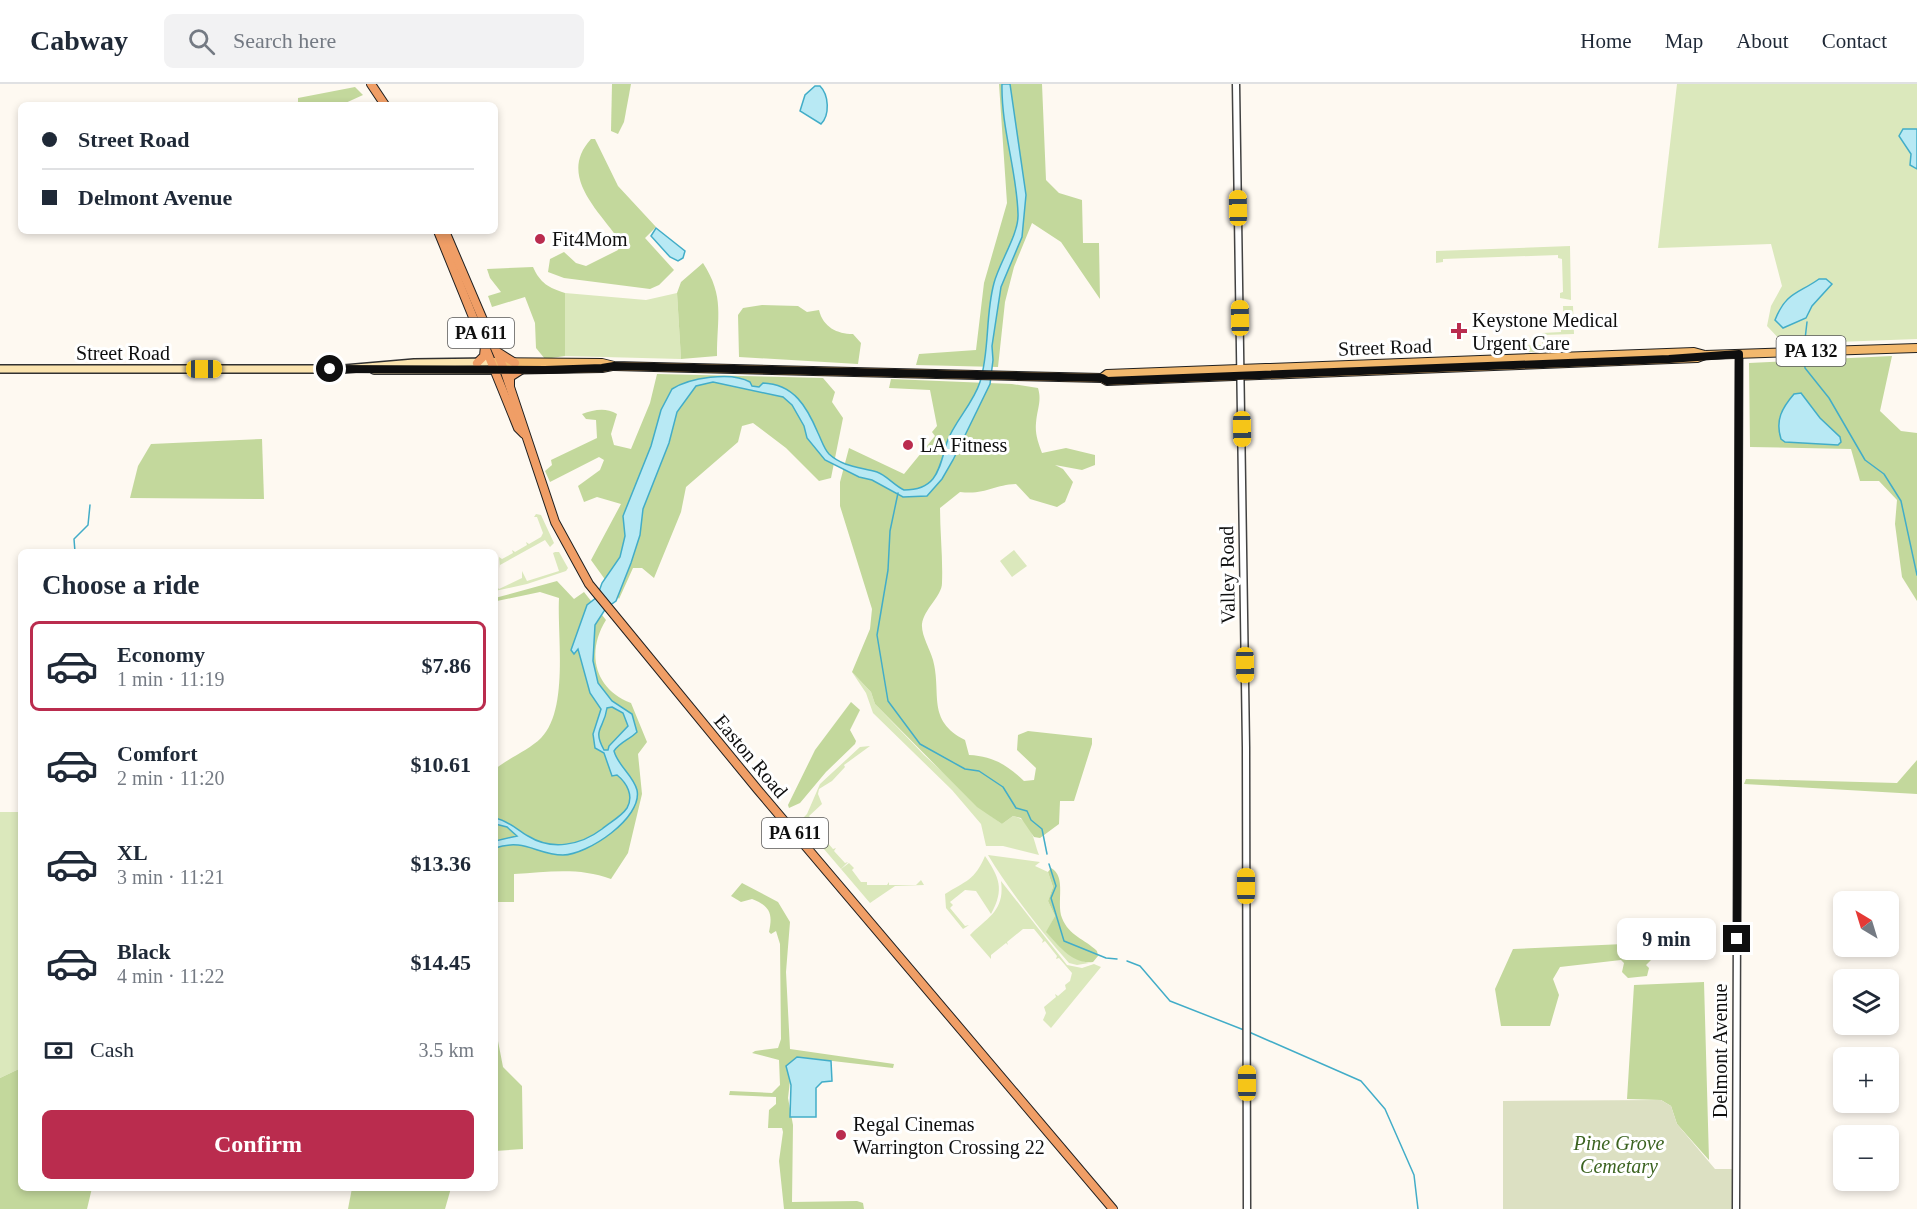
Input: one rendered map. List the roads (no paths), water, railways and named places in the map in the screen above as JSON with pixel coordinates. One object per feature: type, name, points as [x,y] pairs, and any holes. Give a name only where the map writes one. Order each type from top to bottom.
[{"type":"highway","points":[[371,84],[379,101]]},
{"type":"highway","name":"Easton Road","points":[[439,234],[485,342],[510,387],[557,528],[577,566],[613,616],[1113,1209]]},
{"type":"highway","name":"Easton Road","points":[[446,234],[496,350],[498,366],[518,428],[524,434]]},
{"type":"highway","points":[[477,363],[484,356],[485,342]]},
{"type":"highway","points":[[496,350],[518,366],[510,377],[510,387]]},
{"type":"main road","name":"Street Road","points":[[0,369],[498,366],[602,368],[614,366],[1102,378],[1107,374],[1241,372],[1694,352],[1705,355],[1917,348]]},
{"type":"main road","name":"Street Road","points":[[354,368],[414,363],[477,363],[498,366]]},
{"type":"street","name":"Valley Road","points":[[1236,84],[1241,372],[1247,1209]]},
{"type":"street","name":"Delmont Avenue","points":[[1736,1209],[1739,354]]},
{"type":"water","points":[[1002,84],[1010,84],[1026,195],[1022,237],[1001,287],[992,346],[990,384],[942,479],[927,496],[903,497],[872,480],[859,477],[825,460],[807,438],[804,426],[792,405],[783,397],[713,382],[696,386],[677,412],[669,443],[643,509],[640,535],[631,563],[616,601],[606,608],[595,625],[593,661],[598,683],[612,701],[632,714],[637,732],[614,751],[635,785],[637,801],[623,823],[586,849],[563,855],[515,845],[498,847],[498,840],[517,836],[507,827],[498,825],[498,819],[537,841],[556,845],[566,844],[594,835],[622,814],[629,803],[630,794],[624,782],[617,775],[612,776],[604,753],[595,748],[593,734],[601,709],[590,693],[578,649],[574,654],[571,650],[587,605],[597,597],[602,583],[620,557],[625,536],[623,516],[651,446],[661,410],[672,389],[699,379],[721,376],[742,379],[750,382],[752,386],[759,387],[763,383],[774,384],[791,392],[804,406],[827,452],[840,462],[880,473],[904,490],[924,486],[935,476],[950,435],[980,382],[985,358],[991,295],[1017,222],[1017,198],[1006,133]],"holes":[[[612,707],[623,713],[628,726],[608,750],[604,750],[599,733],[607,708]]]},
{"type":"water","points":[[815,86],[820,86],[827,100],[826,116],[821,124],[800,111],[805,95]]},
{"type":"water","points":[[1903,129],[1917,129],[1917,169],[1910,165],[1911,154],[1899,136]]},
{"type":"water","points":[[656,228],[685,251],[683,258],[678,261],[670,257],[651,236]]},
{"type":"water","points":[[1819,279],[1826,279],[1832,284],[1812,306],[1806,318],[1783,328],[1775,320],[1784,304],[1793,295]]},
{"type":"water","points":[[1801,393],[1820,418],[1840,437],[1841,442],[1838,445],[1785,442],[1781,439],[1779,420],[1781,415],[1794,394]]},
{"type":"water","points":[[797,1057],[831,1061],[832,1081],[822,1082],[816,1088],[816,1117],[790,1117],[791,1085],[786,1066]]},
{"type":"waterway","points":[[1804,348],[1807,322]]},
{"type":"waterway","points":[[1804,356],[1805,368],[1829,398],[1865,460],[1884,474],[1901,501],[1917,575]]},
{"type":"waterway","points":[[898,493],[890,531],[888,570],[877,635],[888,701],[920,744],[965,769],[979,771],[1003,787],[1016,808],[1027,811],[1031,820],[1042,829],[1047,854]]},
{"type":"waterway","points":[[75,549],[74,539],[88,525],[90,505]]},
{"type":"waterway","points":[[1049,864],[1056,886],[1051,898],[1064,941],[1106,958],[1117,959]]},
{"type":"waterway","points":[[1127,961],[1140,966],[1170,1001],[1244,1030]]},
{"type":"waterway","points":[[1249,1032],[1361,1081],[1385,1109],[1414,1175],[1418,1209]]},
{"type":"place","name":"Fit4Mom","points":[[540,239]]},
{"type":"place","name":"Keystone Medical Urgent Care","points":[[1459,331]]},
{"type":"place","name":"LA Fitness","points":[[908,445]]},
{"type":"place","name":"Regal Cinemas Warrington Crossing 22","points":[[841,1135]]},
{"type":"park label","name":"Pine Grove Cemetary","points":[[1619,1154]]}]
